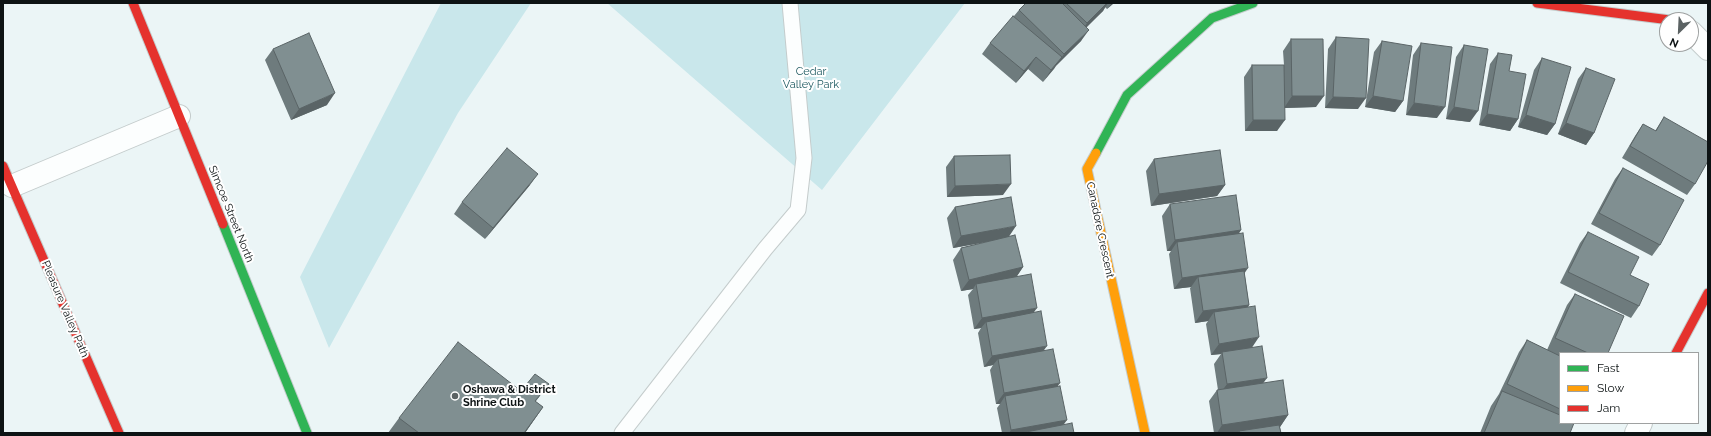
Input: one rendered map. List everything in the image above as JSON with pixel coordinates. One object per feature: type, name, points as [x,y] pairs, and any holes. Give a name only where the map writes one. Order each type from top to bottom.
[{"type":"street","name":"Simcoe Street North","points":[[133,3],[307,433]]},
{"type":"street","name":"Canadore Crescent","points":[[1145,433],[1087,169],[1127,94],[1212,18],[1253,3]]},
{"type":"street","points":[[1537,3],[1659,19]]},
{"type":"street","points":[[1699,40],[1708,49]]},
{"type":"street","name":"Pleasure Valley Path","points":[[119,433],[8,176],[179,116]]},
{"type":"street","points":[[1677,352],[1708,293]]},
{"type":"street","points":[[1636,433],[1640,424]]},
{"type":"lane","points":[[622,433],[798,210],[804,158],[790,3]]},
{"type":"green space","points":[[441,3],[531,3],[458,113],[329,348],[300,277]]},
{"type":"green space","name":"Cedar Valley Park","points":[[607,3],[965,3],[822,190]]},
{"type":"building","points":[[1026,3],[1062,3],[1089,30],[1064,54],[1019,10]]},
{"type":"building","points":[[1066,3],[1107,3],[1087,23]]},
{"type":"building","points":[[1013,16],[1062,57],[1051,70],[1036,57],[1024,71],[990,43]]},
{"type":"building","points":[[309,33],[335,93],[299,109],[273,49]]},
{"type":"building","points":[[1336,37],[1369,39],[1366,98],[1333,97]]},
{"type":"building","points":[[1291,39],[1323,39],[1324,96],[1292,96]]},
{"type":"building","points":[[1382,41],[1412,46],[1403,101],[1373,96]]},
{"type":"building","points":[[1421,43],[1452,47],[1445,107],[1414,103]]},
{"type":"building","points":[[1464,45],[1488,49],[1478,111],[1454,107]]},
{"type":"building","points":[[1498,53],[1512,55],[1509,71],[1526,74],[1518,119],[1487,114]]},
{"type":"building","points":[[1542,58],[1571,67],[1555,124],[1526,115]]},
{"type":"building","points":[[1252,65],[1284,65],[1285,120],[1253,120]]},
{"type":"building","points":[[1586,68],[1615,79],[1594,133],[1566,123]]},
{"type":"building","points":[[1664,117],[1708,142],[1708,161],[1695,184],[1630,146],[1643,124],[1656,131]]},
{"type":"building","points":[[507,148],[538,174],[493,228],[462,202]]},
{"type":"building","points":[[1220,150],[1225,185],[1159,194],[1154,159]]},
{"type":"building","points":[[1010,155],[1011,184],[955,186],[954,156]]},
{"type":"building","points":[[1623,168],[1684,200],[1660,245],[1599,213]]},
{"type":"building","points":[[1236,195],[1241,230],[1175,240],[1170,204]]},
{"type":"building","points":[[1011,197],[1016,226],[961,236],[955,207]]},
{"type":"building","points":[[1588,232],[1639,257],[1630,275],[1649,284],[1639,306],[1568,272]]},
{"type":"building","points":[[1243,233],[1248,268],[1182,278],[1177,242]]},
{"type":"building","points":[[1015,235],[1023,267],[969,280],[961,248]]},
{"type":"building","points":[[1244,271],[1249,305],[1203,311],[1198,277]]},
{"type":"building","points":[[1031,274],[1037,308],[982,318],[976,284]]},
{"type":"building","points":[[1575,294],[1624,316],[1608,352],[1586,352],[1555,338]]},
{"type":"building","points":[[1255,306],[1259,337],[1219,344],[1214,312]]},
{"type":"building","points":[[1041,311],[1047,346],[992,356],[986,322]]},
{"type":"building","points":[[1527,340],[1559,356],[1559,409],[1507,384]]},
{"type":"building","name":"Oshawa & District Shrine Club","points":[[458,342],[521,391],[535,374],[549,384],[535,401],[543,407],[524,433],[419,433],[399,418]]},
{"type":"building","points":[[1262,346],[1267,378],[1227,384],[1222,352]]},
{"type":"building","points":[[1053,349],[1060,383],[1004,393],[998,359]]},
{"type":"building","points":[[1283,380],[1288,415],[1222,425],[1217,390]]},
{"type":"building","points":[[1060,386],[1067,420],[1011,430],[1005,396]]},
{"type":"building","points":[[1502,391],[1559,415],[1559,424],[1574,424],[1570,433],[1484,433]]},
{"type":"building","points":[[1072,423],[1074,433],[1021,433]]},
{"type":"building","points":[[1279,425],[1281,433],[1240,433],[1239,431]]},
{"type":"traffic: fast","points":[[1096,153],[1127,95],[1212,18],[1253,3]]},
{"type":"traffic: fast","points":[[223,224],[307,433]]},
{"type":"traffic: slow","points":[[1096,153],[1087,169],[1145,433]]},
{"type":"traffic: jam","points":[[133,3],[223,224]]},
{"type":"traffic: jam","points":[[1537,3],[1659,19]]},
{"type":"traffic: jam","points":[[3,166],[119,433]]},
{"type":"traffic: jam","points":[[1677,352],[1708,293]]},
{"type":"place","name":"Oshawa & District Shrine Club","points":[[455,396]]}]
